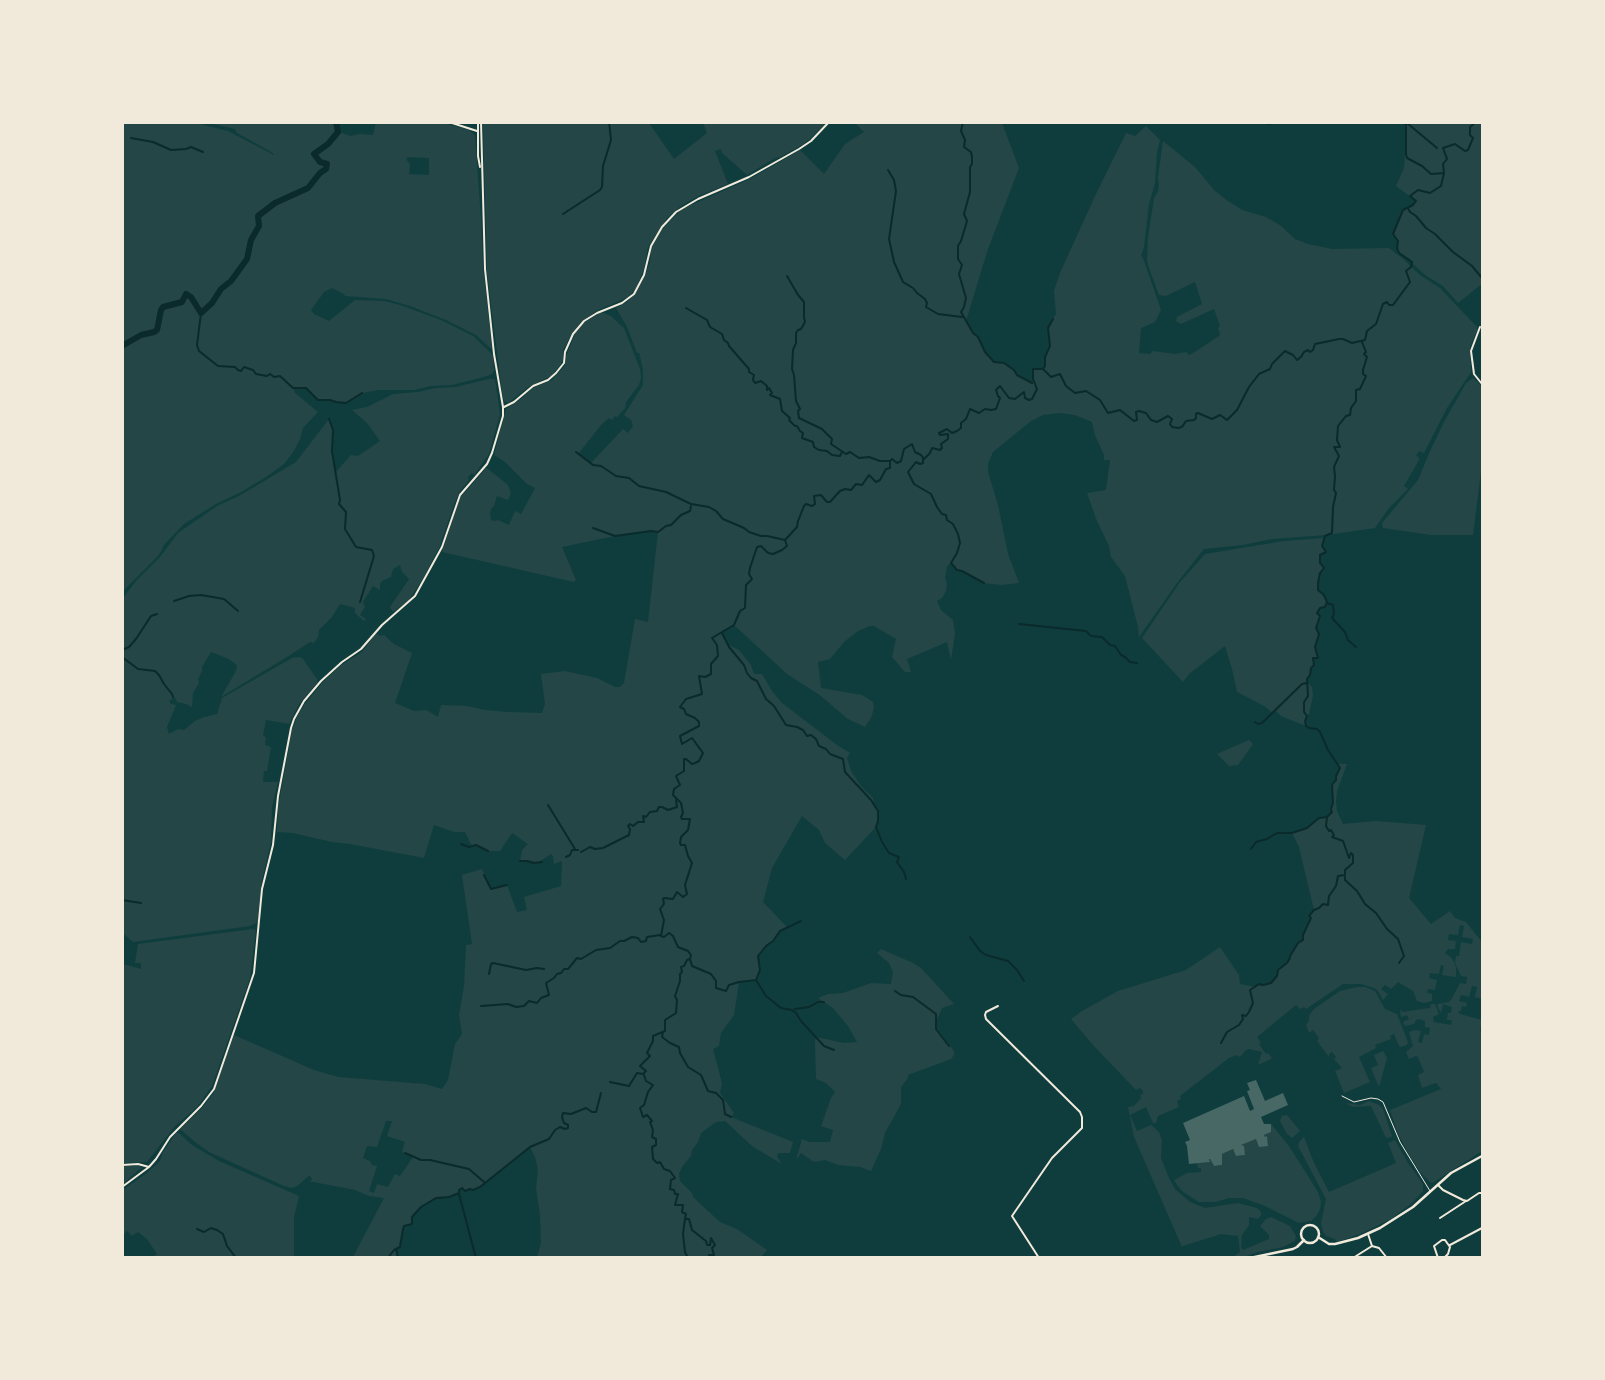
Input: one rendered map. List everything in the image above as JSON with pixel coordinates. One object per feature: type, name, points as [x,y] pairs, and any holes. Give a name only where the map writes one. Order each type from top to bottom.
[{"type":"main road","points":[[1318,1237],[1329,1244],[1335,1244],[1368,1234],[1401,1216],[1451,1173],[1482,1156]]},
{"type":"main road","points":[[1307,1226],[1316,1227],[1318,1237],[1312,1242],[1304,1240],[1302,1232],[1307,1226]]},
{"type":"main road","points":[[1250,1258],[1290,1250],[1304,1240]]},
{"type":"street","points":[[449,122],[477,131]]},
{"type":"street","points":[[479,122],[477,131],[481,172]]},
{"type":"street","points":[[122,1187],[149,1167],[170,1137],[201,1107],[214,1089],[251,983],[262,890],[273,845],[278,796],[294,719],[304,701],[321,681],[361,649],[382,625],[411,601],[442,547],[460,495],[492,453],[503,407],[485,269],[479,122]]},
{"type":"street","points":[[503,407],[556,373],[564,363],[565,352],[573,334],[584,321],[622,303],[634,294],[644,275],[650,246],[676,212],[698,199],[749,177],[799,149],[829,122]]},
{"type":"street","points":[[1480,327],[1471,351],[1475,374],[1482,384]]},
{"type":"street","points":[[998,1006],[986,1012],[986,1019],[1083,1117],[1082,1128],[1052,1157],[1012,1216],[1040,1258]]},
{"type":"street","points":[[122,1165],[138,1164],[149,1167]]},
{"type":"street","points":[[1437,1185],[1466,1201]]},
{"type":"street","points":[[1440,1218],[1479,1193],[1482,1194]]},
{"type":"street","points":[[1449,1245],[1482,1227]]},
{"type":"street","points":[[1368,1234],[1372,1246]]},
{"type":"street","points":[[1438,1258],[1434,1246],[1445,1240],[1449,1245],[1448,1254],[1444,1258]]},
{"type":"street","points":[[1353,1258],[1372,1246]]},
{"type":"street","points":[[1372,1246],[1379,1248],[1387,1258]]},
{"type":"lane","points":[[1342,1096],[1354,1102],[1371,1098],[1383,1102],[1399,1142],[1430,1191]]},
{"type":"shaded area","points":[[123,123],[196,123],[228,131],[274,155],[237,133],[235,129],[209,123],[336,123],[338,132],[351,136],[373,135],[376,123],[443,123],[469,130],[475,135],[483,267],[492,348],[476,335],[446,320],[386,299],[345,296],[332,288],[324,292],[311,310],[329,321],[355,300],[384,301],[400,305],[441,320],[473,336],[493,356],[494,371],[484,377],[452,385],[362,393],[346,403],[318,400],[306,388],[293,388],[295,393],[318,412],[303,428],[294,451],[284,464],[184,524],[163,546],[158,556],[123,591]],"holes":[[[408,157],[429,158],[429,175],[409,174],[410,164],[406,159]]]},
{"type":"shaded area","points":[[483,123],[649,123],[674,159],[707,133],[703,123],[826,123],[802,145],[747,175],[722,153],[721,149],[715,151],[728,184],[698,196],[667,218],[648,247],[644,269],[636,288],[628,297],[598,310],[580,323],[563,350],[563,360],[551,376],[528,387],[508,403],[504,401],[502,392],[487,273]]},
{"type":"shaded area","points":[[855,123],[1002,123],[1019,168],[988,249],[966,321],[985,352],[994,361],[1004,363],[1029,382],[1033,382],[1033,369],[1043,369],[1045,366],[1050,345],[1048,328],[1056,314],[1054,291],[1095,196],[1126,133],[1135,136],[1146,126],[1160,140],[1141,256],[1161,310],[1155,322],[1141,328],[1139,353],[1187,352],[1190,355],[1220,334],[1214,309],[1181,324],[1176,321],[1177,317],[1202,304],[1195,282],[1166,296],[1159,295],[1149,268],[1148,237],[1154,198],[1158,192],[1163,141],[1195,167],[1215,191],[1228,201],[1242,210],[1266,217],[1295,239],[1332,249],[1389,248],[1420,275],[1440,288],[1477,327],[1470,346],[1471,372],[1447,408],[1424,453],[1419,451],[1417,454],[1419,460],[1404,486],[1408,489],[1389,508],[1375,528],[1204,549],[1139,637],[1125,576],[1111,557],[1087,493],[1106,490],[1110,460],[1104,460],[1092,422],[1075,415],[1060,413],[1043,415],[1031,421],[993,452],[988,472],[1008,554],[1019,583],[984,583],[957,570],[951,563],[947,566],[946,591],[937,601],[941,610],[953,620],[955,634],[951,660],[947,642],[907,659],[911,672],[905,672],[892,657],[896,639],[870,626],[844,642],[830,659],[818,662],[821,688],[862,695],[873,702],[871,718],[865,727],[848,719],[821,696],[787,674],[734,625],[722,631],[727,644],[739,650],[751,665],[754,674],[762,674],[782,703],[850,753],[847,758],[851,771],[873,798],[878,811],[876,827],[845,860],[825,843],[819,830],[802,816],[772,868],[763,902],[787,927],[780,931],[758,956],[760,970],[756,980],[739,982],[734,1015],[721,1033],[719,1046],[713,1049],[722,1083],[720,1093],[734,1113],[731,1117],[793,1142],[790,1153],[778,1153],[777,1157],[782,1164],[752,1146],[725,1121],[716,1122],[701,1133],[679,1174],[680,1181],[694,1198],[720,1222],[737,1229],[767,1250],[761,1257],[537,1257],[541,1243],[536,1189],[538,1170],[530,1147],[480,1187],[465,1191],[462,1188],[459,1193],[436,1198],[421,1207],[412,1217],[412,1224],[404,1226],[400,1247],[396,1249],[398,1257],[353,1257],[384,1198],[308,1181],[312,1180],[310,1175],[297,1186],[284,1186],[209,1152],[180,1129],[213,1094],[234,1035],[314,1070],[338,1077],[425,1084],[442,1089],[448,1080],[455,1044],[462,1034],[459,1015],[466,945],[472,944],[462,875],[482,869],[491,889],[507,885],[517,912],[527,910],[524,897],[561,886],[562,863],[561,861],[554,864],[551,854],[539,862],[520,861],[522,850],[528,844],[512,833],[500,851],[488,851],[472,846],[465,832],[454,832],[434,825],[424,858],[277,832],[278,808],[292,730],[297,717],[323,682],[340,666],[362,652],[376,633],[384,635],[394,644],[412,653],[395,703],[414,711],[426,710],[438,717],[441,705],[542,713],[545,704],[541,674],[565,671],[597,678],[615,687],[624,683],[635,619],[648,622],[658,532],[615,536],[562,547],[576,580],[574,582],[442,552],[459,499],[486,468],[508,485],[511,493],[508,500],[497,496],[491,509],[491,520],[509,525],[515,511],[521,514],[535,488],[494,455],[506,409],[533,388],[552,380],[565,365],[576,332],[585,322],[601,312],[611,316],[624,328],[641,378],[625,408],[617,417],[612,420],[609,418],[602,424],[578,454],[591,463],[623,429],[628,433],[633,426],[631,420],[624,415],[643,385],[643,369],[639,353],[616,308],[635,294],[650,262],[651,247],[661,230],[682,209],[750,179],[800,150],[824,174],[845,144],[864,132]],"holes":[[[386,1121],[392,1121],[387,1136],[405,1142],[402,1152],[413,1157],[400,1176],[395,1174],[388,1187],[377,1184],[374,1193],[369,1191],[377,1166],[363,1158],[367,1146],[377,1147]]]},
{"type":"shaded area","points":[[1407,123],[1482,123],[1482,284],[1458,303],[1443,286],[1399,253],[1398,241],[1393,234],[1403,210],[1416,201],[1396,186],[1404,168]]},
{"type":"shaded area","points":[[1473,378],[1482,386],[1482,464],[1473,535],[1431,535],[1383,528],[1382,523],[1418,480],[1444,422],[1466,383]]},
{"type":"shaded area","points":[[495,379],[500,414],[489,454],[474,475],[472,473],[468,477],[469,480],[460,491],[439,548],[408,601],[393,612],[390,607],[409,579],[402,572],[400,565],[393,569],[391,577],[382,581],[380,590],[373,586],[363,602],[365,607],[360,615],[366,619],[364,621],[355,613],[355,608],[340,604],[319,630],[314,643],[310,642],[221,697],[237,665],[211,652],[202,667],[199,683],[193,693],[192,707],[177,702],[175,697],[169,701],[176,705],[167,727],[169,734],[178,729],[184,730],[204,717],[217,714],[222,698],[292,658],[303,659],[317,679],[317,683],[299,704],[289,724],[266,720],[263,736],[266,737],[265,745],[271,747],[263,782],[278,782],[272,807],[271,842],[261,884],[258,922],[250,926],[133,942],[123,933],[123,598],[178,533],[217,506],[296,462],[329,419],[333,430],[335,473],[351,455],[358,456],[380,441],[367,423],[352,410],[367,407],[393,394],[455,387]]},
{"type":"shaded area","points":[[1324,538],[1322,546],[1326,552],[1320,556],[1320,563],[1324,568],[1320,573],[1318,590],[1327,602],[1317,613],[1320,616],[1315,647],[1318,658],[1313,659],[1314,665],[1307,679],[1313,696],[1305,721],[1306,726],[1281,716],[1276,711],[1273,713],[1237,692],[1225,646],[1189,674],[1183,682],[1142,638],[1180,582],[1205,554],[1284,541]]},
{"type":"shaded area","points":[[1249,740],[1253,744],[1238,765],[1229,766],[1217,754]]},
{"type":"shaded area","points":[[1338,764],[1347,764],[1336,801],[1343,824],[1376,821],[1426,825],[1409,898],[1431,924],[1450,911],[1455,918],[1466,922],[1482,942],[1482,999],[1475,997],[1477,987],[1472,986],[1469,997],[1461,995],[1459,1001],[1467,1003],[1466,1007],[1462,1006],[1461,1011],[1458,1011],[1460,1014],[1482,1020],[1482,1151],[1431,1183],[1408,1153],[1390,1110],[1441,1089],[1436,1083],[1422,1088],[1418,1075],[1424,1072],[1418,1057],[1409,1059],[1406,1052],[1413,1046],[1409,1032],[1421,1031],[1418,1042],[1422,1043],[1424,1034],[1429,1035],[1430,1028],[1425,1027],[1425,1021],[1419,1019],[1414,1024],[1405,1026],[1403,1022],[1409,1019],[1407,1015],[1401,1017],[1400,1010],[1403,1012],[1430,1008],[1431,1004],[1435,1004],[1439,1014],[1433,1017],[1434,1022],[1451,1025],[1452,1020],[1447,1020],[1452,1007],[1443,1004],[1441,1013],[1437,1005],[1449,1002],[1460,983],[1466,984],[1467,977],[1461,976],[1455,963],[1456,956],[1459,956],[1461,942],[1472,944],[1473,939],[1462,937],[1464,926],[1460,925],[1458,935],[1449,934],[1448,940],[1456,941],[1455,949],[1448,949],[1445,953],[1452,958],[1456,977],[1442,975],[1444,966],[1441,965],[1439,974],[1430,973],[1429,978],[1437,980],[1435,990],[1428,989],[1427,993],[1432,994],[1432,1001],[1417,1001],[1413,991],[1398,982],[1391,989],[1385,985],[1381,989],[1388,994],[1383,1000],[1374,988],[1361,984],[1343,984],[1306,1009],[1300,1009],[1296,1005],[1257,1037],[1271,1059],[1258,1065],[1262,1052],[1246,1050],[1240,1057],[1236,1055],[1229,1058],[1180,1096],[1181,1099],[1177,1101],[1179,1107],[1158,1116],[1156,1123],[1153,1123],[1146,1107],[1130,1115],[1137,1131],[1151,1125],[1159,1132],[1162,1140],[1161,1158],[1169,1178],[1175,1189],[1190,1202],[1205,1208],[1238,1203],[1257,1208],[1261,1212],[1258,1219],[1249,1217],[1249,1225],[1242,1235],[1243,1250],[1269,1239],[1269,1235],[1260,1226],[1271,1217],[1290,1226],[1296,1236],[1295,1241],[1283,1247],[1244,1257],[1233,1257],[1240,1252],[1238,1236],[1221,1234],[1182,1247],[1134,1137],[1128,1107],[1134,1106],[1143,1091],[1140,1088],[1136,1090],[1071,1019],[1118,991],[1186,970],[1220,947],[1239,975],[1240,984],[1255,987],[1271,983],[1298,943],[1303,940],[1311,918],[1309,916],[1314,910],[1299,847],[1292,833],[1307,828],[1332,812],[1332,785],[1340,768]]},
{"type":"shaded area","points":[[256,930],[250,978],[212,1086],[197,1107],[175,1126],[147,1162],[123,1163],[123,964],[141,969],[141,963],[135,963],[138,944]]},
{"type":"shaded area","points":[[881,949],[921,968],[954,1004],[942,1008],[936,1022],[954,1055],[951,1059],[908,1075],[901,1087],[901,1104],[885,1133],[871,1171],[825,1160],[814,1162],[801,1153],[796,1160],[802,1139],[809,1142],[830,1142],[833,1130],[821,1126],[835,1092],[826,1083],[816,1079],[816,1037],[844,1043],[857,1042],[833,1008],[818,998],[871,983],[891,984],[893,972],[889,963],[877,953]]},
{"type":"shaded area","points":[[1357,987],[1375,991],[1385,1009],[1397,1014],[1408,1042],[1407,1045],[1399,1046],[1394,1034],[1390,1036],[1391,1039],[1375,1045],[1376,1048],[1359,1057],[1370,1082],[1344,1093],[1335,1071],[1342,1068],[1334,1059],[1336,1057],[1332,1052],[1329,1057],[1317,1041],[1319,1038],[1313,1030],[1309,1033],[1306,1024],[1314,1009],[1340,991]]},
{"type":"shaded area","points":[[1383,1051],[1387,1058],[1379,1087],[1371,1068],[1378,1065],[1374,1055]]},
{"type":"shaded area","points":[[1369,1101],[1383,1109],[1391,1137],[1386,1138],[1371,1106],[1353,1107],[1345,1103],[1360,1105]]},
{"type":"shaded area","points":[[1287,1115],[1300,1131],[1292,1138],[1280,1121],[1282,1116]]},
{"type":"shaded area","points":[[1271,1124],[1289,1146],[1318,1192],[1320,1209],[1311,1221],[1299,1223],[1243,1198],[1199,1202],[1177,1185],[1174,1180],[1187,1173],[1201,1172],[1197,1163],[1209,1162],[1210,1159],[1214,1166],[1222,1165],[1222,1154],[1233,1149],[1239,1156],[1244,1155],[1244,1147],[1241,1145],[1256,1139],[1268,1146],[1267,1137],[1264,1135],[1271,1132]]},
{"type":"shaded area","points":[[176,1133],[219,1161],[299,1196],[294,1217],[294,1257],[153,1257],[157,1254],[147,1239],[138,1232],[132,1236],[127,1231],[123,1235],[123,1190],[160,1161]]},
{"type":"shaded area","points":[[1304,1137],[1329,1192],[1396,1163],[1388,1143],[1395,1140],[1423,1184],[1423,1191],[1391,1219],[1337,1242],[1323,1232],[1321,1223],[1326,1199],[1298,1146]]},
{"type":"shaded area","points":[[123,1166],[140,1166],[141,1168],[123,1184]]},
{"type":"building","points":[[1256,1080],[1265,1101],[1283,1093],[1288,1105],[1261,1117],[1264,1124],[1271,1124],[1271,1132],[1264,1135],[1267,1136],[1268,1146],[1259,1147],[1256,1139],[1241,1145],[1244,1146],[1245,1155],[1236,1156],[1233,1149],[1222,1154],[1222,1165],[1214,1166],[1210,1159],[1210,1162],[1189,1164],[1185,1142],[1190,1140],[1183,1123],[1244,1096],[1250,1111],[1254,1109],[1247,1083]]},
{"type":"waterway","points":[[122,346],[141,335],[157,330],[163,307],[182,302],[186,294],[201,313],[212,303],[247,259],[251,240],[259,226],[258,216],[275,203],[308,188],[326,169],[327,164],[320,162],[314,154],[338,132],[336,122]]},
{"type":"waterway","points":[[563,214],[602,187],[603,166],[611,140],[609,122]]},
{"type":"waterway","points":[[963,122],[961,131],[965,140],[964,147],[971,152],[972,164],[970,192],[964,214],[967,221],[958,246],[958,259],[962,265],[959,274],[966,298],[961,312],[994,362],[1004,363],[1017,375],[1032,383]]},
{"type":"waterway","points":[[1266,122],[1276,122]]},
{"type":"waterway","points":[[1403,122],[1437,148]]},
{"type":"waterway","points":[[610,1082],[629,1086],[637,1073],[643,1074],[646,1071],[640,1066],[650,1056],[647,1053],[653,1036],[665,1031],[665,1020],[676,1013],[675,996],[681,967],[691,955],[678,947],[669,933],[661,936],[664,920],[660,909],[664,898],[673,899],[677,892],[683,897],[687,894],[685,885],[692,863],[685,845],[680,843],[681,837],[688,830],[690,819],[682,819],[681,803],[673,795],[674,789],[680,785],[676,776],[684,771],[684,759],[692,764],[699,761],[703,753],[692,738],[682,744],[680,736],[699,726],[699,722],[680,707],[686,699],[702,694],[699,676],[711,674],[711,664],[718,656],[717,645],[712,638],[734,625],[740,611],[745,608],[746,585],[752,579],[749,574],[757,547],[761,546],[773,554],[782,550],[787,546],[785,540],[797,527],[804,506],[815,504],[814,496],[821,495],[830,502],[840,491],[851,490],[856,484],[862,485],[869,475],[876,482],[880,480],[886,469],[890,468],[890,461],[901,461],[904,449],[912,444],[915,452],[924,459],[932,448],[940,450],[941,444],[948,439],[948,434],[939,433],[947,429],[952,433],[961,428],[961,423],[970,409],[979,413],[985,409],[996,409],[1000,398],[996,390],[1000,386],[1009,398],[1015,399],[1024,392],[1025,398],[1032,399],[1037,389],[1033,369],[1043,369],[1051,377],[1060,374],[1066,386],[1075,393],[1086,391],[1100,400],[1108,413],[1120,410],[1134,421],[1137,420],[1136,412],[1139,411],[1157,422],[1168,416],[1172,419],[1172,427],[1178,428],[1186,421],[1194,420],[1198,413],[1212,419],[1220,415],[1227,420],[1237,410],[1259,374],[1270,369],[1285,351],[1297,360],[1304,352],[1313,350],[1315,344],[1339,339],[1352,343],[1365,340],[1367,331],[1376,324],[1383,304],[1387,302],[1393,305],[1410,282],[1406,271],[1412,262],[1399,253],[1398,241],[1393,234],[1403,210],[1416,201],[1410,196],[1418,190],[1430,193],[1441,186],[1443,164],[1447,159],[1443,148],[1455,144],[1465,151],[1468,150],[1473,138],[1470,135],[1470,127],[1476,122]]},
{"type":"waterway","points":[[1406,125],[1407,158],[1431,174],[1444,173]]},
{"type":"waterway","points":[[131,138],[153,142],[171,150],[191,147],[203,152]]},
{"type":"waterway","points":[[888,170],[896,191],[889,239],[894,262],[903,282],[925,299],[926,307],[938,314],[962,317]]},
{"type":"waterway","points":[[1408,208],[1426,228],[1472,266],[1482,278]]},
{"type":"waterway","points":[[787,276],[804,302],[805,322],[796,333],[792,369],[796,401],[800,409],[799,418],[822,429],[832,439],[831,444],[846,454],[850,452],[859,458],[889,461]]},
{"type":"waterway","points":[[686,308],[707,320],[710,327],[722,334],[724,340],[754,375],[755,383],[761,381],[767,386],[767,390],[769,388],[772,393],[770,395],[780,399],[782,411],[803,433],[802,438],[832,455],[840,456],[842,452]]},
{"type":"waterway","points":[[201,313],[197,345],[199,351],[218,366],[235,367],[241,371],[244,367],[256,374],[280,376],[293,388],[306,388],[318,400],[346,403],[362,393]]},
{"type":"waterway","points":[[1043,369],[1050,346],[1048,328],[1053,319]]},
{"type":"waterway","points":[[1221,1043],[1227,1032],[1239,1025],[1243,1019],[1242,1015],[1246,1016],[1249,1012],[1253,1003],[1250,990],[1259,984],[1271,983],[1277,976],[1278,970],[1287,963],[1298,943],[1303,940],[1311,918],[1309,916],[1323,904],[1328,905],[1338,876],[1345,875],[1345,870],[1353,863],[1353,855],[1351,853],[1349,858],[1343,841],[1332,837],[1334,835],[1326,826],[1327,817],[1332,812],[1332,785],[1340,768],[1320,732],[1306,726],[1304,702],[1308,696],[1307,679],[1314,665],[1313,658],[1318,658],[1315,647],[1320,616],[1317,613],[1327,602],[1318,590],[1318,583],[1324,568],[1320,563],[1320,555],[1326,552],[1322,546],[1325,536],[1332,533],[1336,493],[1334,467],[1339,456],[1334,447],[1340,447],[1337,440],[1338,426],[1350,415],[1356,401],[1356,390],[1360,389],[1366,376],[1363,370],[1367,357],[1362,342]]},
{"type":"waterway","points":[[329,419],[333,430],[332,451],[339,504],[346,512],[345,529],[356,547],[372,550],[374,556],[360,602]]},
{"type":"waterway","points":[[576,452],[593,465],[601,466],[616,476],[629,478],[639,486],[666,492],[691,504],[709,507],[723,519],[749,532],[785,540]]},
{"type":"waterway","points":[[923,459],[923,463],[916,462],[908,472],[914,484],[931,494],[937,507],[946,515],[958,534],[960,543],[951,563],[957,570],[984,583]]},
{"type":"waterway","points":[[593,528],[615,536],[658,532],[690,511],[691,506]]},
{"type":"waterway","points":[[174,601],[201,595],[224,599],[238,611]]},
{"type":"waterway","points":[[1327,603],[1333,605],[1332,618],[1356,647]]},
{"type":"waterway","points":[[122,650],[129,647],[151,616],[157,614]]},
{"type":"waterway","points":[[1019,624],[1086,631],[1091,636],[1102,637],[1130,662],[1137,663]]},
{"type":"waterway","points":[[722,633],[747,673],[757,681],[766,699],[786,725],[803,730],[830,754],[843,759],[845,772],[878,811],[876,827],[882,842],[889,853],[899,857],[897,862],[906,879]]},
{"type":"waterway","points":[[122,657],[138,669],[155,671],[173,697]]},
{"type":"waterway","points":[[1255,722],[1262,723],[1302,684],[1307,683]]},
{"type":"waterway","points":[[581,852],[590,847],[603,848],[629,835],[630,824],[633,826],[644,822],[643,816],[657,811],[659,807],[668,810],[677,807],[676,800]]},
{"type":"waterway","points":[[548,805],[575,849]]},
{"type":"waterway","points":[[1251,849],[1256,842],[1277,833],[1292,833],[1307,828],[1319,818],[1327,817]]},
{"type":"waterway","points":[[461,844],[469,847],[476,845],[488,851]]},
{"type":"waterway","points":[[566,857],[572,850],[578,850]]},
{"type":"waterway","points":[[520,861],[542,862]]},
{"type":"waterway","points":[[484,875],[491,889],[507,885]]},
{"type":"waterway","points":[[1345,877],[1365,904],[1398,939],[1404,956],[1399,963]]},
{"type":"waterway","points":[[122,900],[141,903]]},
{"type":"waterway","points":[[756,980],[760,970],[758,956],[780,931],[801,921]]},
{"type":"waterway","points":[[481,1006],[508,1004],[516,1007],[524,1006],[529,1001],[537,1003],[549,995],[546,983],[564,969],[568,969],[577,958],[581,959],[596,950],[610,948],[632,937],[641,942],[646,941],[647,937],[660,935]]},
{"type":"waterway","points":[[970,937],[986,955],[1008,961],[1024,981]]},
{"type":"waterway","points":[[690,959],[692,966],[711,974],[716,981],[716,988],[726,991],[729,985],[756,980],[766,996],[781,1008],[796,1013],[824,1046],[834,1050]]},
{"type":"waterway","points":[[489,974],[493,963],[526,970],[544,969]]},
{"type":"waterway","points":[[895,991],[913,997],[936,1014],[936,1029],[949,1046]]},
{"type":"waterway","points":[[795,1009],[824,1002]]},
{"type":"waterway","points":[[663,1032],[662,1037],[679,1047],[688,1067],[701,1075],[708,1091],[716,1093],[723,1100],[725,1114],[731,1117]]},
{"type":"waterway","points":[[644,1075],[646,1081],[653,1085],[640,1108],[643,1117],[647,1115],[652,1121],[652,1137],[656,1139],[656,1145],[652,1147],[653,1159],[657,1163],[660,1162],[675,1178],[671,1180],[670,1189],[678,1194],[675,1205],[683,1205],[682,1212],[686,1214],[685,1219],[689,1219],[692,1230],[706,1241],[707,1245],[710,1245],[711,1238],[715,1245],[712,1248],[714,1255],[709,1255],[710,1258]]},
{"type":"waterway","points":[[388,1258],[400,1247],[404,1226],[412,1224],[412,1217],[421,1207],[436,1198],[459,1193],[462,1188],[465,1191],[480,1187],[530,1147],[549,1139],[555,1130],[560,1127],[568,1128],[564,1123],[563,1113],[571,1114],[586,1108],[596,1112],[601,1093]]},
{"type":"waterway","points":[[405,1153],[421,1160],[469,1169],[484,1182]]},
{"type":"waterway","points":[[459,1194],[476,1258]]},
{"type":"waterway","points":[[685,1219],[683,1234],[688,1258]]},
{"type":"waterway","points":[[197,1229],[204,1232],[211,1228],[223,1234],[227,1246],[236,1258]]},
{"type":"waterway","points":[[396,1249],[398,1258]]}]
